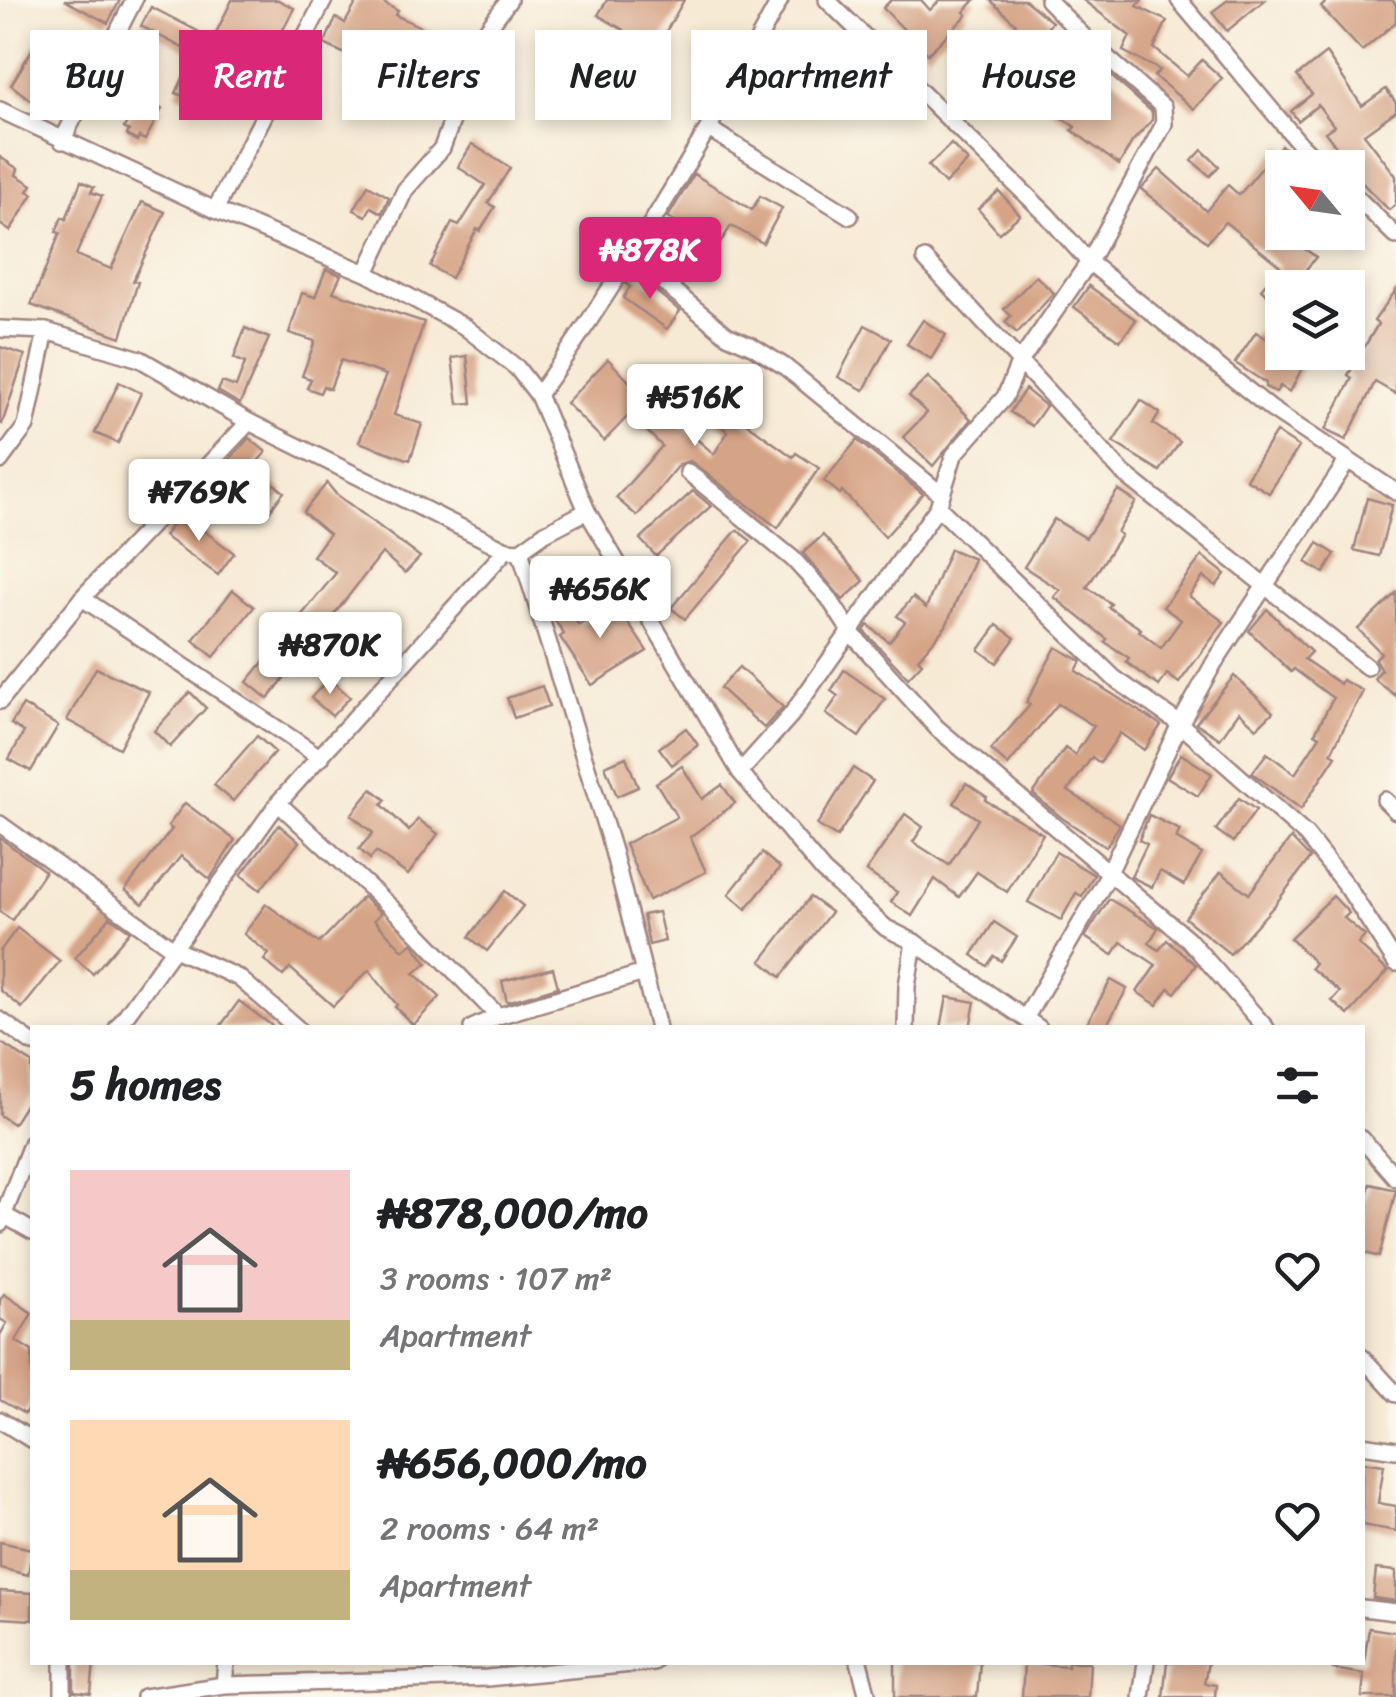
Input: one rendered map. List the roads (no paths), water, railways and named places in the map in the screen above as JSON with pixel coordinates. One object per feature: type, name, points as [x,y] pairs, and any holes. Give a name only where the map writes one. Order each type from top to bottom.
[{"type":"street","points":[[62,140],[134,0]]},
{"type":"street","points":[[215,210],[324,0]]},
{"type":"street","points":[[538,395],[593,318],[710,129],[780,0]]},
{"type":"street","points":[[827,0],[1047,215],[1089,262],[1271,409],[1396,492]]},
{"type":"street","points":[[740,772],[791,715],[852,634],[940,500],[954,456],[1005,397],[1019,363],[1089,262],[1164,124],[1165,113],[1155,99],[1048,0]]},
{"type":"street","points":[[1179,0],[1306,150]]},
{"type":"street","points":[[366,272],[404,190],[442,148],[483,36],[500,2]]},
{"type":"street","points":[[0,110],[215,210],[366,272],[465,326],[517,368],[538,395],[586,512],[740,772],[823,871],[886,928],[914,942],[1032,1022],[1180,724],[1264,585],[1348,460]]},
{"type":"street","points":[[710,129],[850,216]]},
{"type":"street","points":[[1365,206],[1396,236]]},
{"type":"street","points":[[630,255],[727,336],[784,366],[940,500],[1114,678],[1180,724],[1306,835],[1348,888],[1396,963]]},
{"type":"street","points":[[925,259],[1122,472],[1367,667]]},
{"type":"street","points":[[0,329],[46,332],[140,358],[249,422],[513,551],[613,851],[657,1025]]},
{"type":"street","points":[[0,461],[26,426],[46,332]]},
{"type":"street","points":[[0,700],[82,598],[249,422]]},
{"type":"street","points":[[688,472],[793,559],[828,597],[852,634],[937,728],[1188,939],[1263,1025]]},
{"type":"street","points":[[119,1025],[278,803],[513,551],[586,512]]},
{"type":"street","points":[[82,598],[321,758]]},
{"type":"street","points":[[278,803],[409,924],[498,1016]]},
{"type":"street","points":[[0,824],[172,948],[239,978],[294,1025]]},
{"type":"street","points":[[906,1025],[914,942]]},
{"type":"street","points":[[478,1025],[644,973]]},
{"type":"street","points":[[0,1020],[30,1042]]},
{"type":"street","points":[[1365,1142],[1396,1178]]},
{"type":"street","points":[[30,1147],[1,1218],[30,1230]]},
{"type":"street","points":[[1365,1361],[1396,1394]]},
{"type":"street","points":[[0,1420],[30,1439]]},
{"type":"street","points":[[1365,1445],[1396,1450]]},
{"type":"street","points":[[1365,1608],[1396,1612]]},
{"type":"street","points":[[63,1665],[63,1697]]},
{"type":"street","points":[[224,1685],[226,1665]]},
{"type":"street","points":[[144,1697],[224,1685],[487,1678],[622,1665]]},
{"type":"street","points":[[860,1665],[868,1697]]},
{"type":"street","points":[[1141,1697],[1146,1665]]}]
